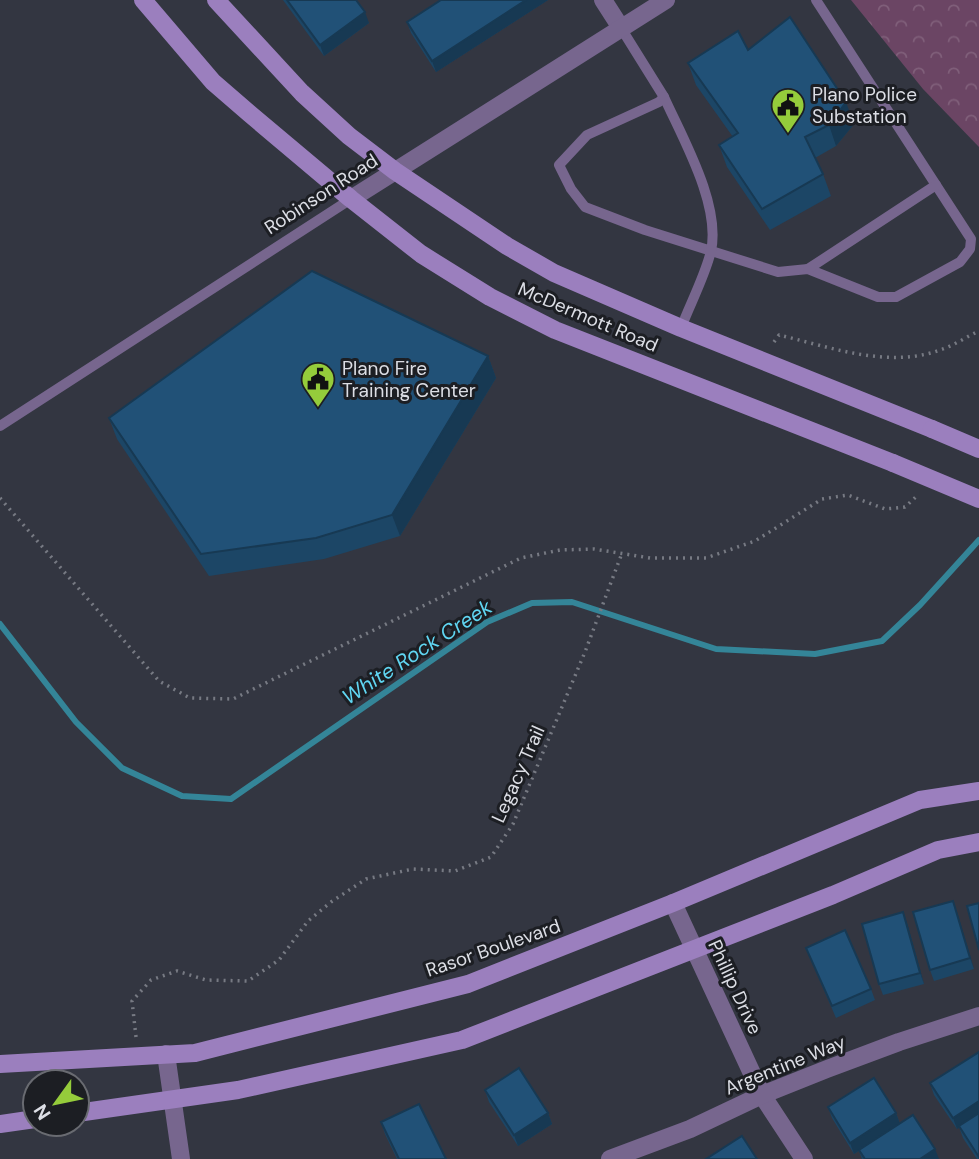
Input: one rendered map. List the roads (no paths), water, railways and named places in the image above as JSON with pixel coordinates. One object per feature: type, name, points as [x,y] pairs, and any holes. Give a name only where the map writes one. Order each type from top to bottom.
[{"type":"main road","name":"McDermott Road","points":[[143,0],[213,82],[351,199],[421,254],[490,297],[555,330],[979,499]]},
{"type":"main road","name":"McDermott Road","points":[[216,0],[302,93],[349,136],[395,171],[496,239],[554,273],[681,328],[979,449]]},
{"type":"main road","name":"Rasor Boulevard","points":[[0,1064],[195,1053],[468,984],[673,903],[920,800],[979,791]]},
{"type":"main road","points":[[91,1111],[238,1090],[462,1040],[833,895],[938,850],[979,842]]},
{"type":"main road","points":[[0,1124],[21,1121]]},
{"type":"street","points":[[603,0],[621,28]]},
{"type":"street","name":"Robinson Road","points":[[351,199],[666,0]]},
{"type":"street","name":"Phillip Drive","points":[[673,903],[762,1095],[804,1159]]},
{"type":"street","name":"Argentine Way","points":[[610,1159],[690,1129],[762,1095],[899,1042],[979,1016]]},
{"type":"street","points":[[166,1054],[181,1159]]},
{"type":"lane","points":[[664,97],[659,102],[587,135],[559,164],[571,189],[585,207],[645,230],[778,272],[808,269],[878,297],[896,297],[960,262],[970,249],[971,239],[816,0]]},
{"type":"lane","points":[[621,28],[664,97],[704,186],[711,219],[711,250],[681,328]]},
{"type":"lane","points":[[808,269],[936,185]]},
{"type":"lane","name":"Robinson Road","points":[[0,426],[351,199]]},
{"type":"waterway","name":"White Rock Creek","points":[[0,624],[76,722],[122,768],[182,796],[231,799],[487,622],[532,603],[572,602],[716,649],[815,654],[882,641],[920,605],[979,540]]},
{"type":"place","name":"Plano Police Substation","points":[[788,135]]},
{"type":"place","name":"Plano Fire Training Center","points":[[318,409]]}]
